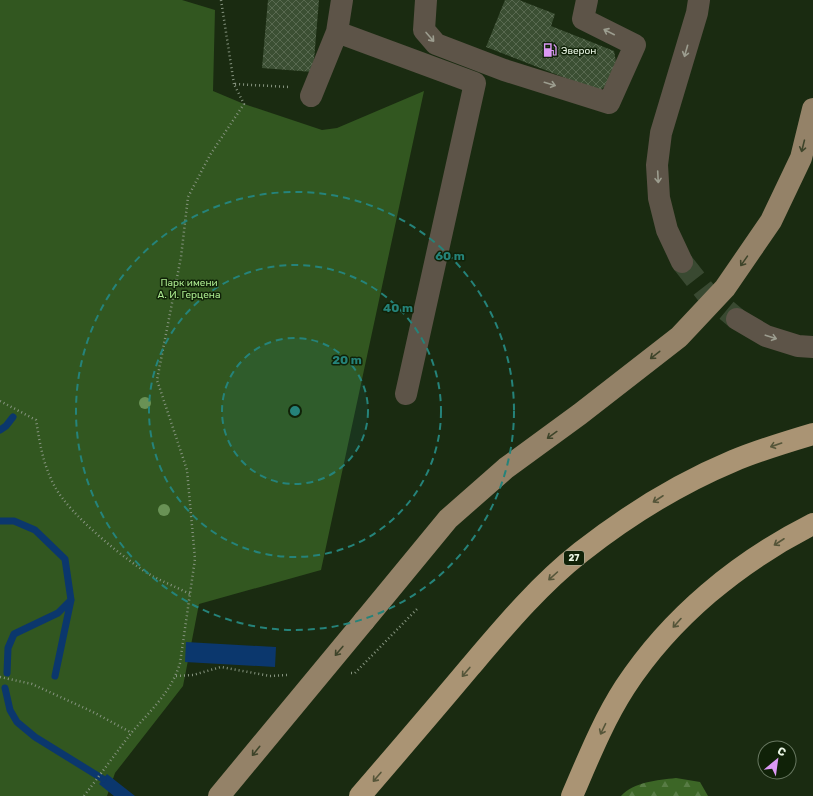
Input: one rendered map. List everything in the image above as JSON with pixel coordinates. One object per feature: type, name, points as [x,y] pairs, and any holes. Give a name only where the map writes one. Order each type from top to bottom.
[{"type":"highway","name":"27","points":[[360,796],[521,608],[550,579],[580,553],[664,495],[698,477],[734,460],[813,434]]},
{"type":"highway","points":[[572,796],[607,719],[625,688],[650,653],[682,617],[718,585],[779,542],[813,524]]},
{"type":"main road","points":[[219,796],[448,519],[506,468],[580,414],[679,337],[725,288],[771,221],[801,158],[813,109]]},
{"type":"street","points":[[311,96],[337,32],[342,0]]},
{"type":"street","points":[[426,0],[424,30],[436,44],[504,70],[609,103],[635,45],[585,9]]},
{"type":"street","points":[[682,262],[667,230],[659,198],[657,165],[661,133],[696,4]]},
{"type":"street","points":[[337,32],[475,83],[406,394]]},
{"type":"street","points":[[737,319],[766,336],[798,346],[813,347]]},
{"type":"path","points":[[84,796],[132,733],[168,691],[176,676],[184,640],[194,559],[187,470],[157,380],[181,257],[188,197],[210,155],[244,104],[234,84],[221,0]]},
{"type":"path","points":[[234,84],[301,88],[311,96]]},
{"type":"path","points":[[1,401],[36,420],[42,456],[56,488],[77,515],[132,562],[154,576],[190,594]]},
{"type":"path","points":[[0,677],[32,684],[93,712],[132,733]]},
{"type":"green space","name":"Парк имени А. И. Герцена","points":[[0,0],[182,0],[215,10],[213,91],[244,104],[322,130],[337,128],[424,91],[321,570],[199,604],[183,686],[115,773],[107,796],[0,796]]},
{"type":"green space","points":[[676,778],[700,782],[708,796],[621,796],[626,791],[646,782]]},
{"type":"water","points":[[186,642],[276,647],[275,667],[185,662]]},
{"type":"water","points":[[107,774],[135,796],[114,796],[99,784]]},
{"type":"building","points":[[268,0],[319,0],[313,72],[262,68]]},
{"type":"building","points":[[505,0],[519,0],[555,14],[551,26],[614,51],[617,67],[611,82],[599,91],[486,47]]},
{"type":"waterway","points":[[0,430],[6,426],[13,417]]},
{"type":"waterway","points":[[0,521],[14,521],[35,530],[65,559],[71,600],[55,676]]},
{"type":"waterway","points":[[7,673],[8,648],[14,634],[58,613],[71,600]]},
{"type":"waterway","points":[[5,688],[10,710],[17,722],[35,737],[103,779]]},
{"type":"tunnel","points":[[682,262],[707,294],[737,319]]},
{"type":"place","name":"Эверон","points":[[550,50]]}]
